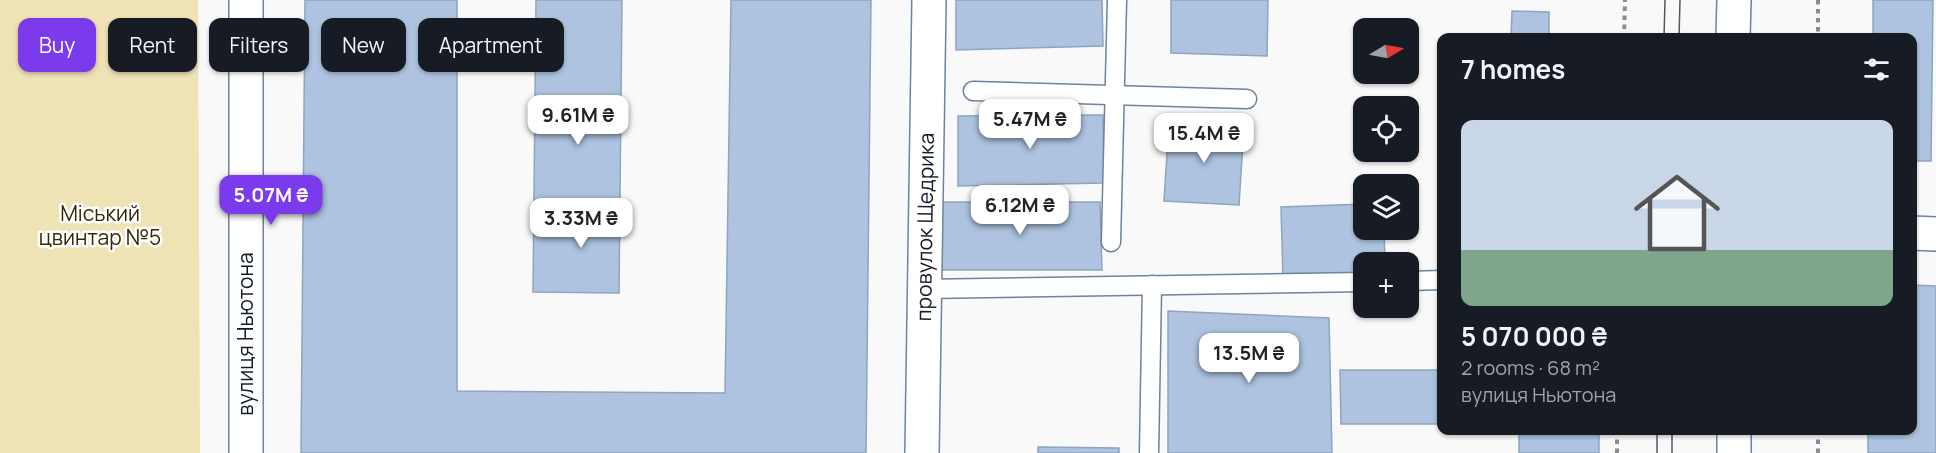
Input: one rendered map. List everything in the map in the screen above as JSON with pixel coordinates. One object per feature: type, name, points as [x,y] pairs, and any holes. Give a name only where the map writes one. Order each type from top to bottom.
[{"type":"street","name":"вулиця Ньютона","points":[[246,0],[246,453]]},
{"type":"street","name":"провулок Щедрика","points":[[922,453],[930,0]]},
{"type":"street","points":[[1733,33],[1734,0]]},
{"type":"street","points":[[1917,233],[1936,234]]},
{"type":"street","points":[[1734,435],[1734,453]]},
{"type":"lane","points":[[1111,242],[1117,0]]},
{"type":"lane","points":[[973,91],[1247,99]]},
{"type":"lane","points":[[1419,281],[1437,280]]},
{"type":"lane","points":[[924,289],[1353,282]]},
{"type":"lane","points":[[1149,453],[1152,285]]},
{"type":"path","points":[[1624,33],[1625,0]]},
{"type":"path","points":[[1818,0],[1818,33]]},
{"type":"path","points":[[1617,435],[1617,453]]},
{"type":"path","points":[[1818,435],[1818,453]]},
{"type":"green space","name":"Міський цвинтар №5","points":[[0,0],[198,0],[200,453],[0,453]]},
{"type":"building","points":[[305,0],[457,0],[457,18],[418,18],[418,72],[457,72],[457,391],[725,393],[731,0],[871,0],[866,453],[301,453],[304,72],[309,72],[309,18],[305,18]]},
{"type":"building","points":[[536,0],[622,0],[619,293],[533,292],[535,72],[564,72],[564,18],[536,18]]},
{"type":"building","points":[[956,0],[1102,0],[1103,46],[956,50]]},
{"type":"building","points":[[1171,0],[1268,0],[1267,56],[1171,53]]},
{"type":"building","points":[[1873,0],[1933,0],[1931,161],[1917,161],[1917,33],[1873,33]]},
{"type":"building","points":[[1512,11],[1549,12],[1549,33],[1511,33]]},
{"type":"building","points":[[1103,115],[1104,183],[958,186],[958,116]]},
{"type":"building","points":[[1169,122],[1244,126],[1239,205],[1164,201]]},
{"type":"building","points":[[939,202],[1100,202],[1102,270],[941,270]]},
{"type":"building","points":[[1353,204],[1353,240],[1384,240],[1385,252],[1353,252],[1353,276],[1283,279],[1281,207]]},
{"type":"building","points":[[1917,285],[1936,286],[1936,453],[1868,453],[1868,435],[1917,435]]},
{"type":"building","points":[[1168,311],[1329,318],[1332,453],[1168,453]]},
{"type":"building","points":[[1340,370],[1437,370],[1437,424],[1341,424]]},
{"type":"building","points":[[1519,435],[1599,435],[1599,453],[1519,453]]},
{"type":"building","points":[[1038,447],[1119,448],[1119,453],[1038,453]]},
{"type":"tram line","points":[[1664,33],[1665,0]]},
{"type":"tram line","points":[[1679,33],[1680,0]]},
{"type":"tram line","points":[[1657,435],[1657,453]]},
{"type":"tram line","points":[[1672,435],[1672,453]]}]
